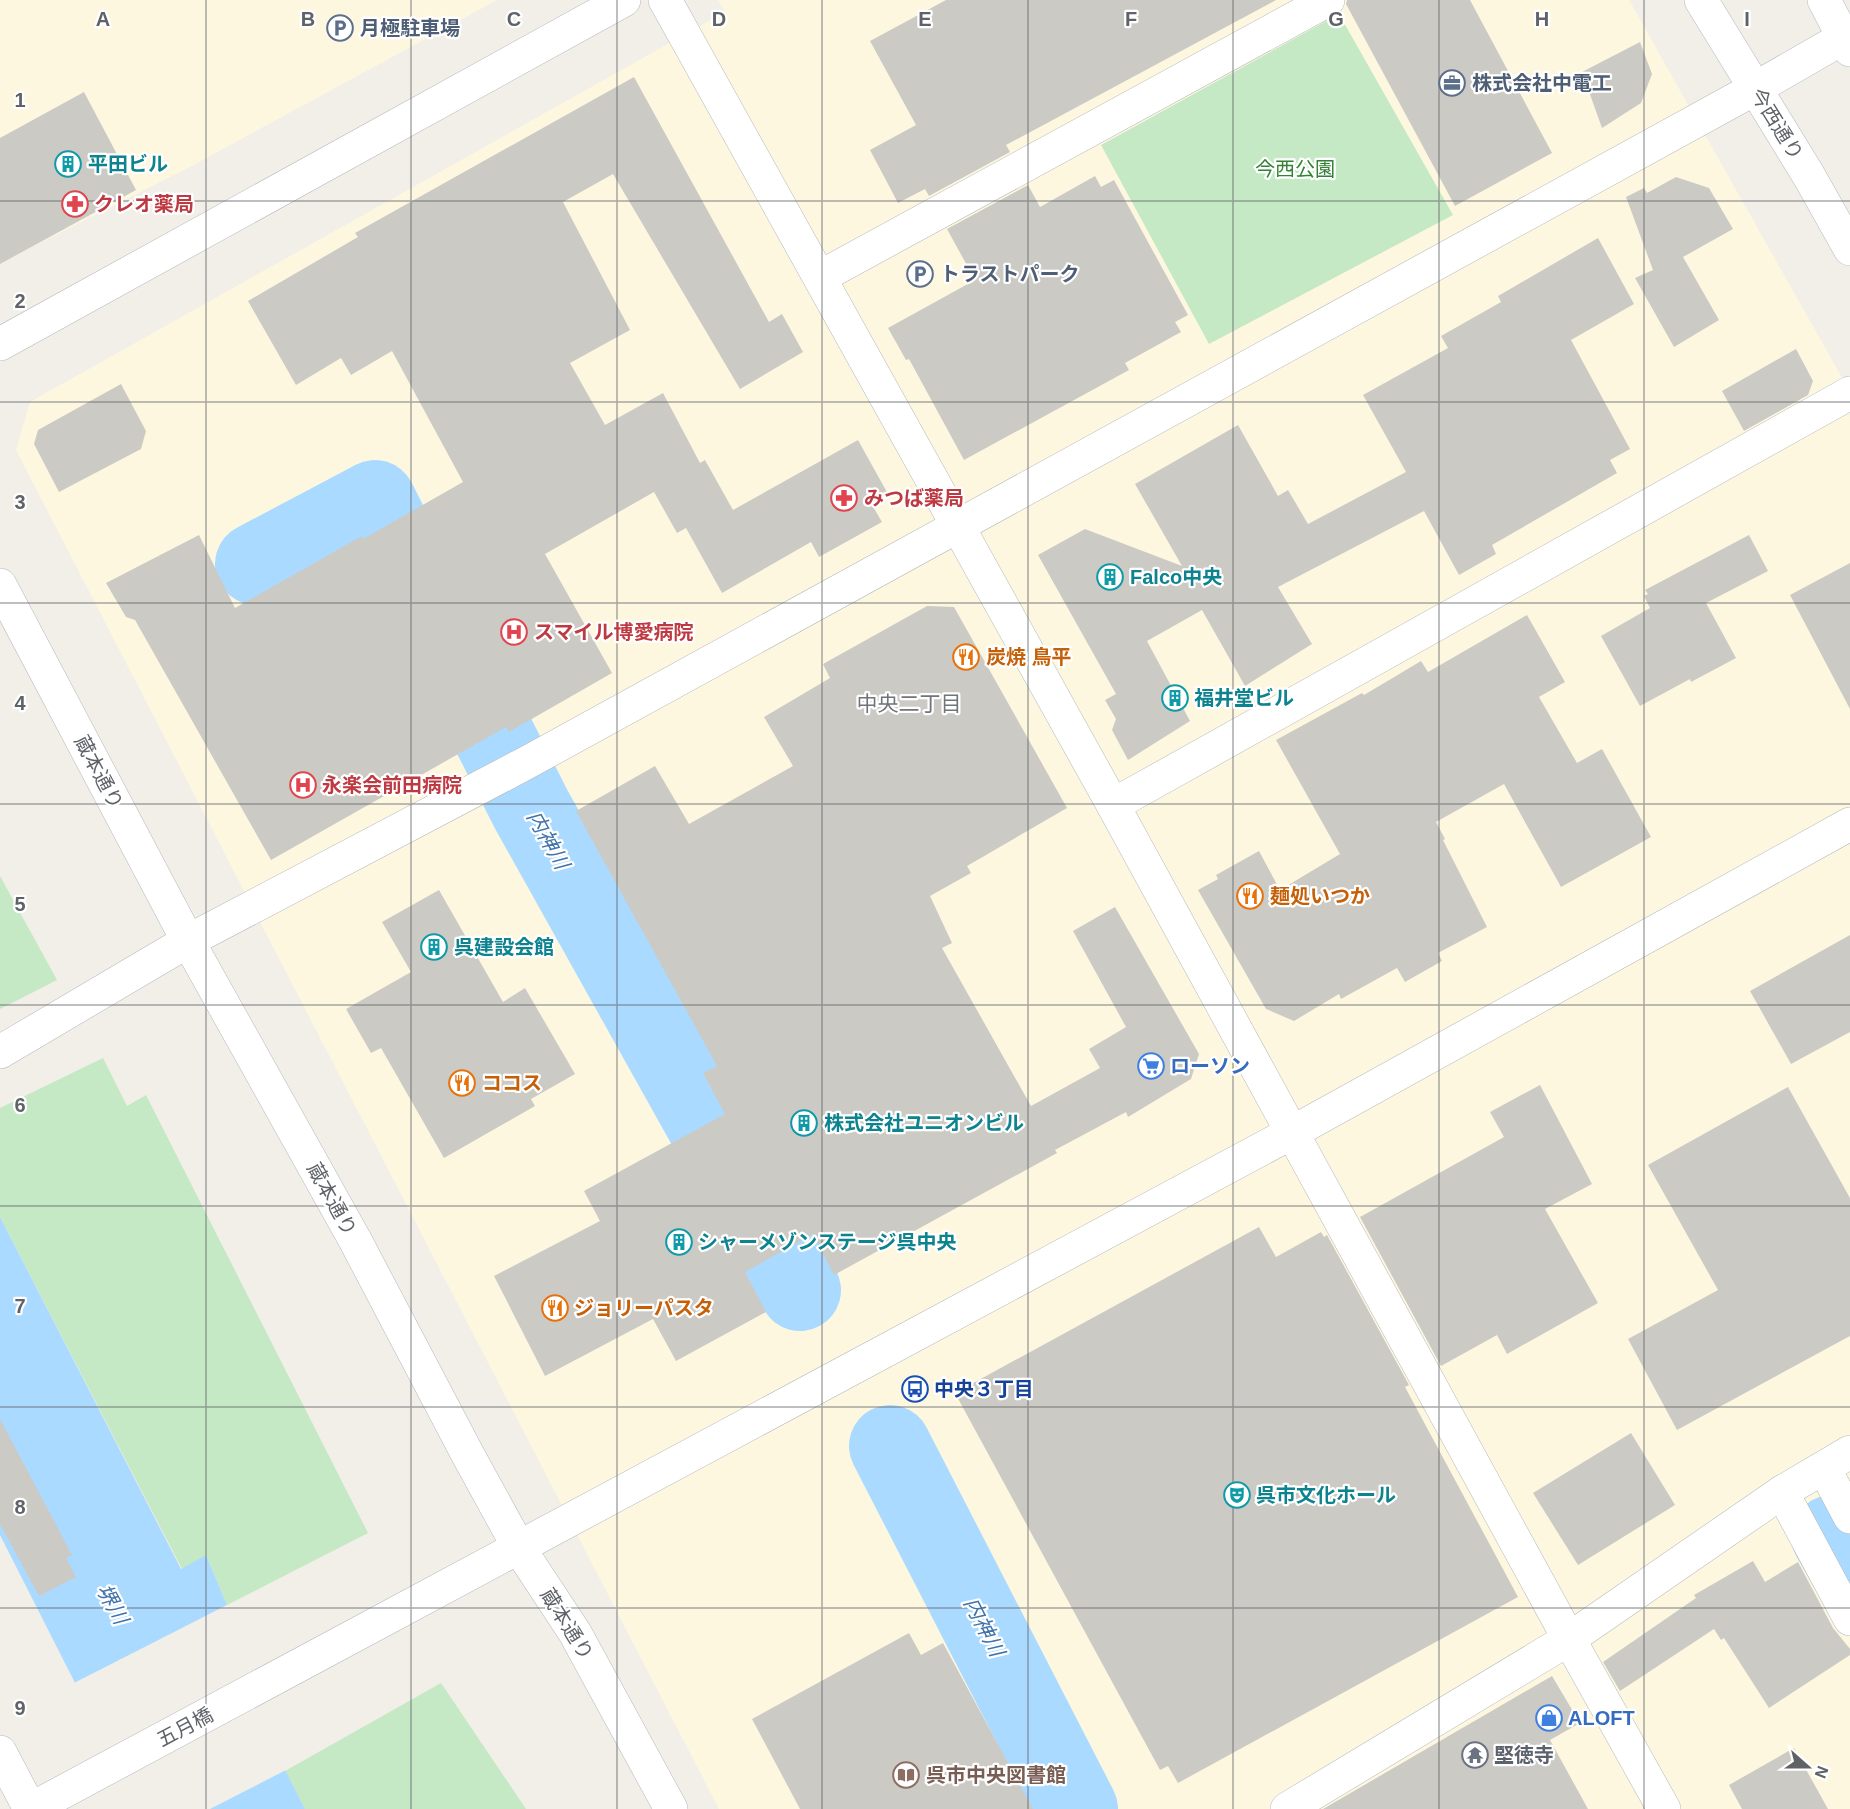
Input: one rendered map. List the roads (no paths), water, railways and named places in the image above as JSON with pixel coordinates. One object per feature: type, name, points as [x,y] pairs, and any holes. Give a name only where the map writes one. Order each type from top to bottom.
[{"type":"street","points":[[0,344],[624,0]]},
{"type":"street","points":[[665,0],[1113,805],[1664,1809]]},
{"type":"street","points":[[820,277],[1328,0]]},
{"type":"street","name":"今西通り","points":[[1701,0],[1809,176],[1850,249]]},
{"type":"street","points":[[0,1052],[188,941],[526,763],[1756,88],[1848,40],[1824,0]]},
{"type":"street","points":[[1113,805],[1850,393]]},
{"type":"street","name":"蔵本通り","points":[[0,585],[188,941],[355,1240],[519,1548],[575,1633],[671,1809]]},
{"type":"street","name":"五月橋","points":[[30,1809],[1293,1132],[1850,824]]},
{"type":"street","points":[[1287,1809],[1569,1639],[1782,1492],[1837,1460],[1850,1517]]},
{"type":"street","points":[[1782,1492],[1850,1619]]},
{"type":"street","points":[[0,1752],[30,1809]]},
{"type":"water","name":"堺川","points":[[0,1217],[181,1569],[206,1555],[227,1605],[206,1616],[305,1809],[139,1809],[0,1535]]},
{"type":"waterway","name":"内神川","points":[[256,564],[375,501],[531,809],[800,1290]]},
{"type":"waterway","name":"内神川","points":[[890,1446],[1077,1809]]},
{"type":"waterway","name":"内神川","points":[[1832,1536],[1850,1568]]},
{"type":"place","name":"月極駐車場","points":[[340,28]]},
{"type":"place","name":"株式会社中電工","points":[[1452,83]]},
{"type":"place","name":"平田ビル","points":[[68,164]]},
{"type":"place","name":"クレオ薬局","points":[[75,204]]},
{"type":"place","name":"トラストパーク","points":[[920,274]]},
{"type":"place","name":"みつば薬局","points":[[844,498]]},
{"type":"place","name":"Falco中央","points":[[1110,577]]},
{"type":"place","name":"スマイル博愛病院","points":[[514,632]]},
{"type":"place","name":"炭焼 鳥平","points":[[966,657]]},
{"type":"place","name":"福井堂ビル","points":[[1175,698]]},
{"type":"place","name":"永楽会前田病院","points":[[303,785]]},
{"type":"place","name":"麺処いつか","points":[[1250,896]]},
{"type":"place","name":"呉建設会館","points":[[434,947]]},
{"type":"place","name":"ローソン","points":[[1151,1066]]},
{"type":"place","name":"ココス","points":[[462,1083]]},
{"type":"place","name":"株式会社ユニオンビル","points":[[804,1123]]},
{"type":"place","name":"シャーメゾンステージ呉中央","points":[[679,1242]]},
{"type":"place","name":"ジョリーパスタ","points":[[555,1308]]},
{"type":"place","name":"中央３丁目","points":[[915,1389]]},
{"type":"place","name":"呉市文化ホール","points":[[1237,1495]]},
{"type":"place","name":"ALOFT","points":[[1549,1718]]},
{"type":"place","name":"堅徳寺","points":[[1475,1755]]},
{"type":"place","name":"呉市中央図書館","points":[[906,1775]]},
{"type":"district","name":"中央二丁目","points":[[909,704]]},
{"type":"park label","name":"今西公園","points":[[1295,169]]}]
